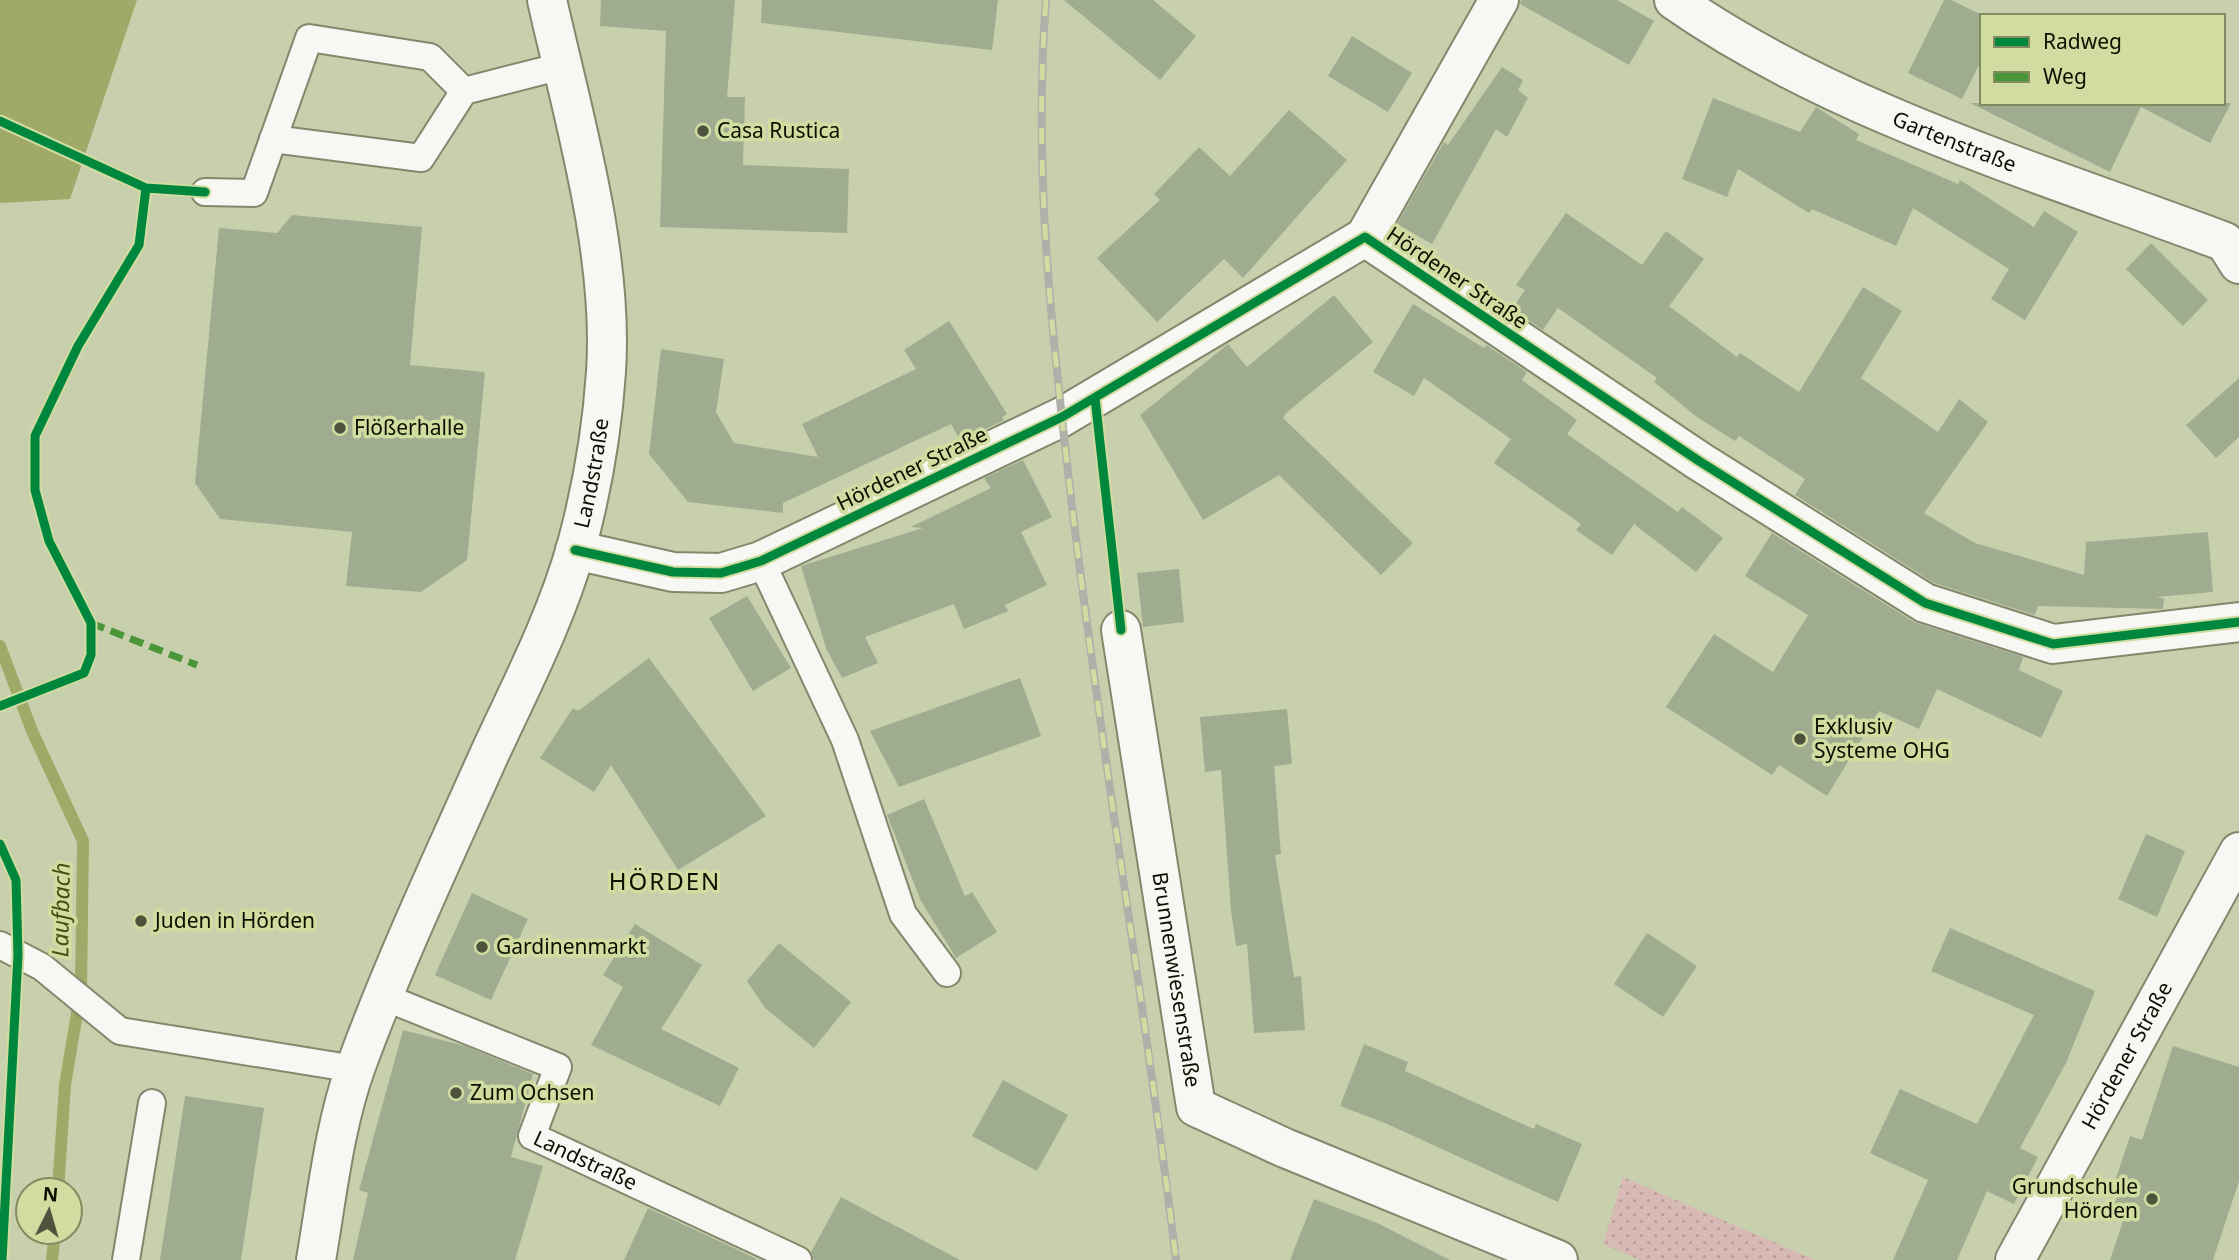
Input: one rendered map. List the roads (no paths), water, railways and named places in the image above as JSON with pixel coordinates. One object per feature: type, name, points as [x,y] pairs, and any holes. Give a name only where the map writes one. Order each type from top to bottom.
[{"type":"street","name":"Landstraße","points":[[316,1260],[335,1147],[355,1069],[384,997],[545,632],[575,550],[596,463],[606,369],[604,280],[547,0]]},
{"type":"street","points":[[1365,237],[1499,0]]},
{"type":"street","name":"Gartenstraße","points":[[1674,0],[1702,20],[1863,106],[2225,242],[2239,264]]},
{"type":"street","name":"Hördener Straße","points":[[575,550],[673,572],[721,573],[761,561],[1062,417],[1365,237],[1699,461],[1924,603],[2053,644],[2239,622]]},
{"type":"street","name":"Brunnenwiesenstraße","points":[[1121,630],[1196,1107],[1285,1148],[1558,1260]]},
{"type":"street","name":"Hördener Straße","points":[[2015,1260],[2239,852]]},
{"type":"lane","points":[[205,192],[254,193],[309,38],[430,57],[464,91]]},
{"type":"lane","points":[[273,139],[421,158],[464,91],[562,66]]},
{"type":"lane","points":[[761,561],[845,740],[903,914],[947,973]]},
{"type":"lane","points":[[0,945],[42,967],[120,1031],[355,1069]]},
{"type":"lane","name":"Landstraße","points":[[384,997],[558,1068],[532,1136],[798,1260]]},
{"type":"lane","points":[[126,1260],[152,1104]]},
{"type":"waterway","name":"Laufbach","points":[[0,646],[32,731],[83,841],[81,990],[65,1085],[59,1176]]},
{"type":"waterway","name":"Laufbach","points":[[52,1260],[54,1246]]},
{"type":"railway","points":[[1046,0],[1043,184],[1056,367],[1082,586],[1176,1260]]},
{"type":"place","name":"Casa Rustica","points":[[703,131]]},
{"type":"place","name":"Flößerhalle","points":[[340,428]]},
{"type":"place","name":"Exklusiv Systeme OHG","points":[[1800,739]]},
{"type":"place","name":"Juden in Hörden","points":[[141,921]]},
{"type":"place","name":"Gardinenmarkt","points":[[482,947]]},
{"type":"place","name":"Zum Ochsen","points":[[456,1093]]},
{"type":"place","name":"Grundschule Hörden","points":[[2152,1199]]},
{"type":"district","name":"HÖRDEN","points":[[665,882]]}]
